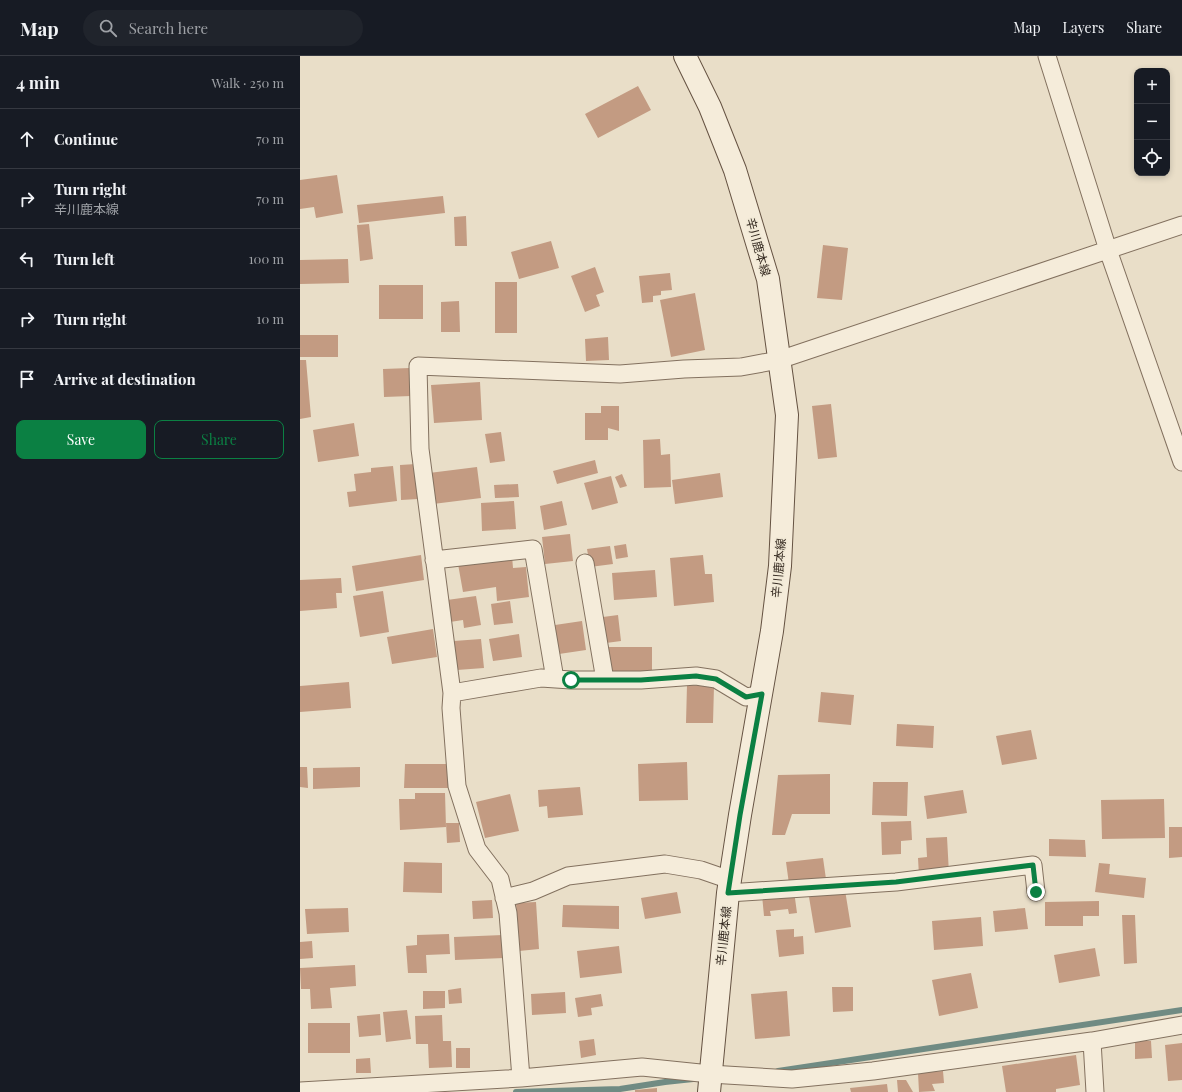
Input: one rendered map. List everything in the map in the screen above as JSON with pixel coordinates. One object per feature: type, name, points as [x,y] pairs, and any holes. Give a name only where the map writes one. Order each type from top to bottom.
[{"type":"main road","name":"辛川鹿本線","points":[[685,56],[710,107],[735,170],[768,279],[786,415],[781,552],[772,631],[729,886],[709,1083]]},
{"type":"street","points":[[1047,56],[1108,250],[1182,462]]},
{"type":"street","points":[[521,1078],[508,913],[500,879],[477,849],[457,786],[451,708],[452,692],[420,449],[418,366],[620,374],[684,369],[741,367],[779,360],[1182,225]]},
{"type":"street","points":[[434,560],[533,549],[555,679]]},
{"type":"street","points":[[585,563],[605,680]]},
{"type":"street","points":[[452,692],[541,678],[641,680],[696,676],[716,679],[746,697],[762,694]]},
{"type":"street","points":[[504,898],[533,891],[568,876],[665,864],[701,870],[729,886],[896,882],[1033,865],[1036,892]]},
{"type":"street","points":[[300,1091],[521,1078],[642,1067],[709,1083],[792,1079],[873,1071],[1092,1041],[1182,1025]]},
{"type":"street","points":[[1092,1041],[1095,1092]]},
{"type":"building","points":[[638,86],[651,110],[598,138],[585,114]]},
{"type":"building","points":[[337,175],[343,213],[316,218],[314,207],[300,209],[300,180]]},
{"type":"building","points":[[443,196],[445,213],[359,223],[357,205]]},
{"type":"building","points":[[466,216],[467,246],[455,246],[454,217]]},
{"type":"building","points":[[369,224],[373,259],[360,261],[357,225]]},
{"type":"building","points":[[551,241],[559,268],[519,279],[511,252]]},
{"type":"building","points":[[823,245],[848,248],[842,300],[817,298]]},
{"type":"building","points":[[348,259],[349,283],[300,284],[300,260]]},
{"type":"building","points":[[595,267],[604,292],[596,295],[600,306],[585,312],[571,276]]},
{"type":"building","points":[[670,273],[672,290],[661,291],[661,295],[653,296],[653,302],[642,303],[639,276]]},
{"type":"building","points":[[495,282],[517,282],[517,333],[495,333]]},
{"type":"building","points":[[379,285],[423,285],[423,319],[379,319]]},
{"type":"building","points":[[695,293],[705,350],[671,357],[660,300]]},
{"type":"building","points":[[459,301],[460,332],[441,332],[441,302]]},
{"type":"building","points":[[300,335],[338,335],[338,357],[300,357]]},
{"type":"building","points":[[608,337],[609,360],[586,361],[585,339]]},
{"type":"building","points":[[300,360],[306,360],[311,417],[300,419]]},
{"type":"building","points":[[410,368],[411,396],[384,397],[383,369]]},
{"type":"building","points":[[480,382],[482,420],[434,423],[431,385]]},
{"type":"building","points":[[831,404],[837,457],[818,459],[812,406]]},
{"type":"building","points":[[601,406],[619,406],[619,431],[608,428],[608,440],[585,440],[585,413],[601,413]]},
{"type":"building","points":[[354,423],[359,456],[318,462],[313,430]]},
{"type":"building","points":[[501,432],[505,461],[490,463],[485,434]]},
{"type":"building","points":[[660,439],[661,455],[670,454],[671,487],[644,488],[643,440]]},
{"type":"building","points":[[595,460],[598,473],[557,484],[553,471]]},
{"type":"building","points":[[416,464],[418,499],[401,500],[400,465]]},
{"type":"building","points":[[393,466],[397,501],[349,507],[347,492],[356,491],[354,474],[371,472],[371,468]]},
{"type":"building","points":[[477,467],[481,498],[433,504],[429,473]]},
{"type":"building","points":[[720,473],[723,497],[675,504],[672,480]]},
{"type":"building","points":[[622,474],[627,486],[620,488],[615,477]]},
{"type":"building","points":[[611,476],[618,503],[592,510],[584,483]]},
{"type":"building","points":[[518,484],[519,497],[495,498],[494,485]]},
{"type":"building","points":[[514,501],[516,529],[482,531],[481,503]]},
{"type":"building","points":[[562,501],[567,525],[544,530],[540,506]]},
{"type":"building","points":[[570,534],[573,561],[545,564],[542,537]]},
{"type":"building","points":[[626,544],[628,557],[616,559],[614,546]]},
{"type":"building","points":[[610,546],[613,564],[590,567],[587,549]]},
{"type":"building","points":[[421,555],[424,580],[356,591],[352,566]]},
{"type":"building","points":[[703,555],[705,574],[712,574],[714,602],[674,606],[670,558]]},
{"type":"building","points":[[512,556],[513,568],[526,567],[529,597],[497,601],[496,587],[463,592],[458,564]]},
{"type":"building","points":[[655,570],[657,597],[614,600],[612,573]]},
{"type":"building","points":[[341,578],[342,593],[336,593],[337,608],[300,611],[300,580]]},
{"type":"building","points":[[383,591],[389,632],[360,637],[353,596]]},
{"type":"building","points":[[476,596],[481,625],[464,628],[463,620],[450,622],[447,600]]},
{"type":"building","points":[[510,601],[513,623],[494,625],[491,604]]},
{"type":"building","points":[[618,615],[621,641],[606,643],[603,617]]},
{"type":"building","points":[[582,621],[586,650],[559,654],[555,625]]},
{"type":"building","points":[[433,629],[437,657],[392,664],[387,637]]},
{"type":"building","points":[[519,634],[522,657],[493,661],[489,639]]},
{"type":"building","points":[[481,639],[484,668],[457,670],[454,641]]},
{"type":"building","points":[[608,647],[652,647],[652,671],[608,671]]},
{"type":"building","points":[[349,682],[351,708],[300,712],[300,686]]},
{"type":"building","points":[[687,685],[714,686],[713,723],[686,723]]},
{"type":"building","points":[[821,692],[854,695],[851,725],[818,722]]},
{"type":"building","points":[[897,724],[934,726],[933,748],[896,746]]},
{"type":"building","points":[[1031,730],[1037,759],[1002,765],[996,736]]},
{"type":"building","points":[[687,762],[688,800],[639,801],[638,764]]},
{"type":"building","points":[[405,764],[448,764],[448,788],[404,788]]},
{"type":"building","points":[[300,767],[307,767],[308,788],[300,787]]},
{"type":"building","points":[[360,767],[360,787],[313,789],[313,768]]},
{"type":"building","points":[[830,774],[830,814],[792,814],[785,835],[772,835],[778,775]]},
{"type":"building","points":[[873,782],[908,782],[907,816],[872,815]]},
{"type":"building","points":[[580,787],[583,815],[548,818],[547,806],[539,807],[538,790]]},
{"type":"building","points":[[963,790],[967,813],[927,819],[924,796]]},
{"type":"building","points":[[415,793],[445,793],[446,827],[400,830],[399,799],[415,799]]},
{"type":"building","points":[[510,794],[519,831],[485,838],[476,802]]},
{"type":"building","points":[[1164,799],[1165,838],[1102,839],[1101,800]]},
{"type":"building","points":[[911,821],[912,840],[901,841],[901,854],[882,855],[881,822]]},
{"type":"building","points":[[446,823],[459,823],[460,842],[447,843]]},
{"type":"building","points":[[1169,827],[1182,827],[1182,857],[1169,858]]},
{"type":"building","points":[[947,837],[949,874],[919,876],[918,858],[927,857],[926,838]]},
{"type":"building","points":[[1049,839],[1085,840],[1086,857],[1049,856]]},
{"type":"building","points":[[823,858],[826,879],[789,884],[786,862]]},
{"type":"building","points":[[404,862],[442,863],[442,893],[403,892]]},
{"type":"building","points":[[1099,863],[1110,864],[1109,874],[1146,878],[1144,898],[1095,892]]},
{"type":"building","points":[[845,890],[851,927],[815,933],[809,897]]},
{"type":"building","points":[[794,891],[797,913],[789,914],[788,909],[770,911],[771,916],[764,916],[762,895]]},
{"type":"building","points":[[677,892],[681,913],[645,919],[641,898]]},
{"type":"building","points":[[492,900],[493,918],[473,919],[472,901]]},
{"type":"building","points":[[1099,901],[1099,916],[1083,916],[1083,926],[1045,926],[1045,902]]},
{"type":"building","points":[[536,902],[539,949],[519,951],[516,903]]},
{"type":"building","points":[[563,905],[619,906],[619,929],[562,927]]},
{"type":"building","points":[[348,908],[349,932],[307,934],[305,909]]},
{"type":"building","points":[[1025,908],[1028,929],[995,932],[993,911]]},
{"type":"building","points":[[1122,915],[1135,915],[1137,963],[1124,964]]},
{"type":"building","points":[[981,917],[983,946],[934,950],[932,921]]},
{"type":"building","points":[[794,929],[794,937],[803,936],[804,954],[779,957],[776,930]]},
{"type":"building","points":[[449,934],[450,954],[426,955],[427,973],[408,973],[406,946],[417,945],[417,935]]},
{"type":"building","points":[[503,935],[504,958],[455,960],[454,937]]},
{"type":"building","points":[[312,941],[313,958],[300,959],[300,942]]},
{"type":"building","points":[[619,946],[622,973],[580,978],[577,951]]},
{"type":"building","points":[[1095,948],[1100,976],[1059,983],[1054,955]]},
{"type":"building","points":[[355,965],[356,986],[330,988],[332,1008],[311,1009],[310,989],[301,989],[300,968]]},
{"type":"building","points":[[971,973],[978,1008],[939,1016],[932,980]]},
{"type":"building","points":[[832,987],[853,987],[853,1011],[833,1012]]},
{"type":"building","points":[[461,988],[462,1003],[449,1004],[448,990]]},
{"type":"building","points":[[423,991],[445,991],[445,1008],[423,1009]]},
{"type":"building","points":[[787,991],[790,1036],[755,1039],[751,994]]},
{"type":"building","points":[[565,992],[566,1013],[532,1015],[531,994]]},
{"type":"building","points":[[601,994],[603,1006],[591,1008],[592,1015],[578,1017],[575,998]]},
{"type":"building","points":[[407,1010],[411,1039],[386,1042],[383,1012]]},
{"type":"building","points":[[380,1014],[381,1035],[359,1037],[357,1016]]},
{"type":"building","points":[[442,1015],[443,1041],[451,1041],[452,1067],[429,1068],[428,1044],[416,1044],[415,1016]]},
{"type":"building","points":[[308,1023],[350,1023],[350,1053],[308,1053]]},
{"type":"building","points":[[594,1039],[596,1055],[581,1058],[579,1041]]},
{"type":"building","points":[[1135,1041],[1151,1041],[1152,1058],[1135,1059]]},
{"type":"building","points":[[1182,1043],[1182,1080],[1168,1081],[1165,1045]]},
{"type":"building","points":[[456,1048],[470,1048],[470,1068],[456,1068]]},
{"type":"building","points":[[1076,1055],[1080,1085],[1056,1089],[1056,1092],[1006,1092],[1002,1066]]},
{"type":"building","points":[[370,1058],[371,1073],[356,1073],[356,1059]]},
{"type":"building","points":[[943,1071],[944,1083],[932,1084],[935,1091],[919,1092],[918,1073]]},
{"type":"building","points":[[897,1080],[906,1080],[913,1092],[898,1092]]},
{"type":"building","points":[[887,1084],[888,1092],[851,1092],[850,1088]]},
{"type":"building","points":[[657,1088],[657,1092],[635,1092],[635,1090]]},
{"type":"waterway","points":[[778,1071],[1182,1010]]},
{"type":"waterway","points":[[516,1092],[620,1089],[693,1079]]},
{"type":"route","points":[[571,680],[641,680],[696,676],[716,679],[746,697],[762,694],[740,815],[728,893],[896,882],[1033,865],[1036,892]]}]
